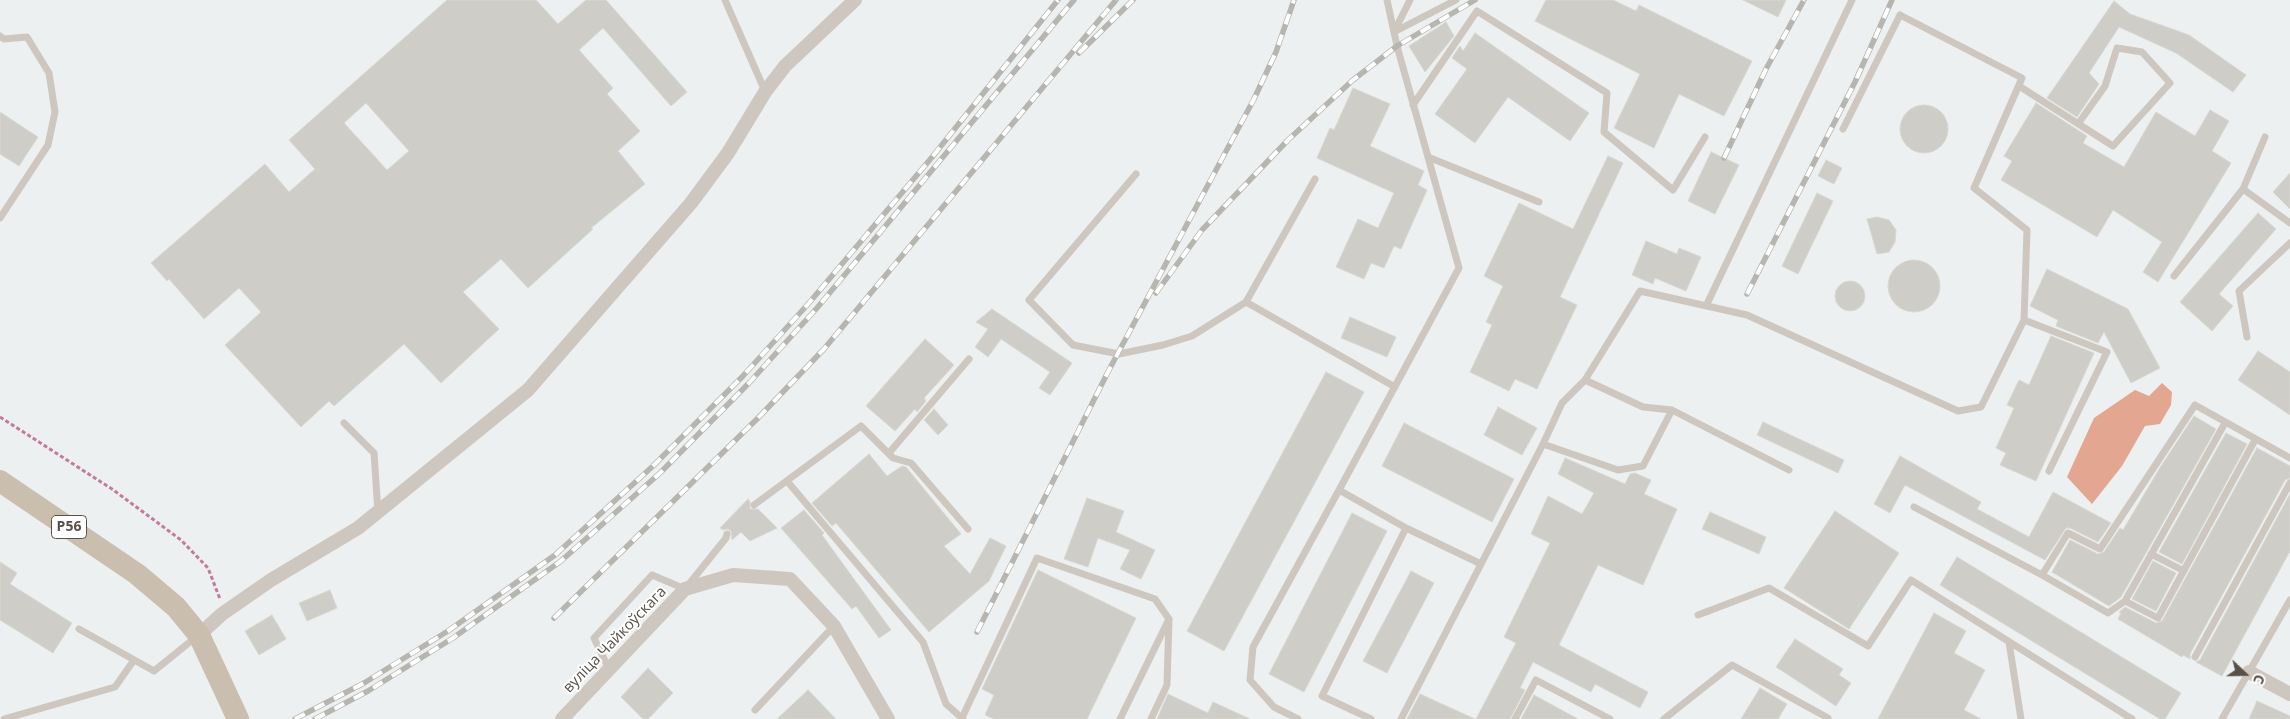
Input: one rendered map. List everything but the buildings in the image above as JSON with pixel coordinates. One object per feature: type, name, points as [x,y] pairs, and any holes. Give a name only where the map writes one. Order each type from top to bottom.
[{"type":"main road","name":"Р56","points":[[0,481],[137,574],[176,606],[198,635],[238,719]]},
{"type":"street","points":[[198,635],[222,614],[271,580],[358,528],[528,390],[691,202],[728,153],[765,92],[785,66],[856,0]]},
{"type":"street","name":"вуліца Чайкоўскага","points":[[562,719],[685,589],[733,575],[790,579],[834,626],[888,719]]},
{"type":"street","points":[[2249,672],[2290,694]]},
{"type":"lane","points":[[725,0],[765,92]]},
{"type":"lane","points":[[1298,719],[1274,707],[1250,680],[1253,647],[1459,268],[1413,105],[1387,0]]},
{"type":"lane","points":[[1394,32],[1410,0]]},
{"type":"lane","points":[[1394,32],[1456,0]]},
{"type":"lane","points":[[1706,306],[1852,0]]},
{"type":"lane","points":[[1413,105],[1477,10],[1607,93],[1604,132],[1673,190],[1705,137]]},
{"type":"lane","points":[[1401,719],[1543,444],[1562,402],[1585,380],[1640,291],[1747,315],[1958,411],[1981,407],[2024,320],[2027,230],[1974,188],[2022,78],[1900,15],[1843,129]]},
{"type":"lane","points":[[0,36],[4,39],[27,36],[49,73],[55,112],[48,145],[0,218]]},
{"type":"lane","points":[[2019,86],[2078,124],[2113,146],[2170,83],[2142,52],[2117,48],[2105,86],[2078,124]]},
{"type":"lane","points":[[2174,276],[2243,189],[2265,137]]},
{"type":"lane","points":[[1428,157],[1539,202]]},
{"type":"lane","points":[[1136,174],[1028,300],[1073,346],[1119,354],[1163,345],[1192,336],[1246,302],[1315,179]]},
{"type":"lane","points":[[2243,189],[2290,222]]},
{"type":"lane","points":[[2248,337],[2239,291],[2290,243]]},
{"type":"lane","points":[[1246,302],[1395,387]]},
{"type":"lane","points":[[2024,320],[2107,352],[2049,470]]},
{"type":"lane","points":[[889,453],[969,359]]},
{"type":"lane","points":[[1585,380],[1643,407],[1672,410],[1789,470]]},
{"type":"lane","points":[[2042,576],[2068,533],[2100,549],[2195,405],[2290,458]]},
{"type":"lane","points":[[1543,444],[1618,470],[1644,466],[1672,410]]},
{"type":"lane","points":[[344,423],[374,453],[378,512]]},
{"type":"lane","points":[[1914,507],[2108,613],[2125,600],[2225,423]]},
{"type":"lane","points":[[754,505],[861,426],[894,458],[911,463],[968,529]]},
{"type":"lane","points":[[2125,600],[2158,618],[2255,440]]},
{"type":"lane","points":[[787,480],[923,642],[946,704],[963,718],[1037,558],[1155,599],[1169,619],[1167,685],[1151,719]]},
{"type":"lane","points":[[2196,657],[2290,483]]},
{"type":"lane","points":[[1339,490],[1406,528],[1481,564]]},
{"type":"lane","points":[[1371,719],[1322,696],[1406,528]]},
{"type":"lane","points":[[609,669],[594,638],[652,575],[685,589],[726,538],[727,534]]},
{"type":"lane","points":[[2151,554],[2184,571]]},
{"type":"lane","points":[[1698,615],[1768,588],[1868,646],[1911,580],[2132,719]]},
{"type":"lane","points":[[2222,719],[2290,600]]},
{"type":"lane","points":[[1120,719],[1169,619]]},
{"type":"lane","points":[[755,710],[834,626]]},
{"type":"lane","points":[[79,629],[154,671],[198,635]]},
{"type":"lane","points":[[2009,642],[2021,719]]},
{"type":"lane","points":[[4,719],[115,687],[134,660]]},
{"type":"lane","points":[[1664,719],[1732,665],[1828,718]]},
{"type":"lane","points":[[1515,719],[1536,680],[1610,719]]},
{"type":"path","points":[[0,417],[112,489],[181,540],[208,568],[219,592],[222,614]]},
{"type":"shaded area","points":[[2162,383],[2172,392],[2171,405],[2160,424],[2145,426],[2122,466],[2092,504],[2067,477],[2094,418],[2135,390],[2149,396]]},
{"type":"railway","points":[[295,719],[364,683],[448,631],[555,555],[653,466],[742,377],[809,303],[933,156],[1058,0]]},
{"type":"railway","points":[[315,719],[368,691],[453,638],[561,561],[660,473],[749,383],[817,308],[1074,0]]},
{"type":"railway","points":[[554,618],[758,418],[824,349],[1116,0]]},
{"type":"railway","points":[[1079,53],[1133,0]]},
{"type":"railway","points":[[977,632],[1110,368],[1254,99],[1276,52],[1294,0]]},
{"type":"railway","points":[[1156,293],[1202,230],[1288,140],[1353,80],[1397,46],[1475,0]]},
{"type":"railway","points":[[1724,158],[1766,69],[1804,0]]},
{"type":"railway","points":[[1747,294],[1855,82],[1892,0]]}]
